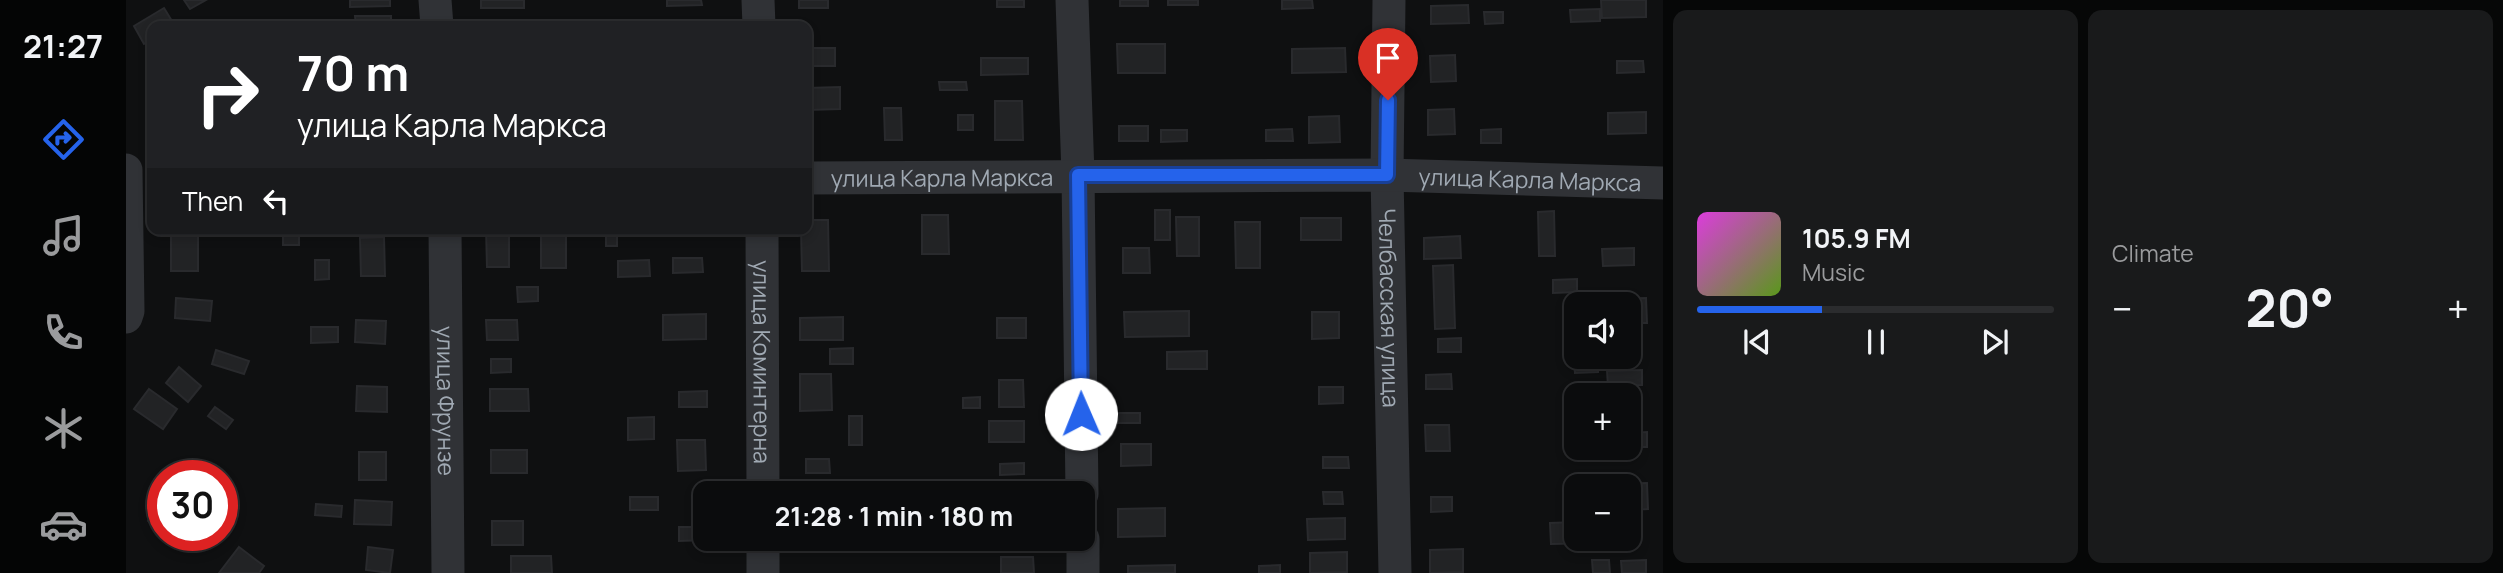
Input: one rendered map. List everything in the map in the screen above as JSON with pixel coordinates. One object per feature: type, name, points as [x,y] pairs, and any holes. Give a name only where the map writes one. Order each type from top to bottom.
[{"type":"street","points":[[435,0],[437,21]]},
{"type":"street","points":[[758,0],[758,21]]},
{"type":"street","points":[[1072,0],[1078,175],[1082,481]]},
{"type":"street","name":"Челбасская улица","points":[[1389,0],[1387,175],[1395,573]]},
{"type":"street","name":"улица Карла Маркса","points":[[812,178],[1387,175],[1663,183]]},
{"type":"street","points":[[126,317],[135,176]]},
{"type":"street","name":"улица Фрунзе","points":[[445,235],[448,573]]},
{"type":"street","name":"улица Коминтерна","points":[[762,235],[763,481]]},
{"type":"street","points":[[763,551],[763,573]]},
{"type":"street","points":[[1083,551],[1083,573]]},
{"type":"building","points":[[184,0],[206,0],[190,9]]},
{"type":"building","points":[[350,0],[390,0],[390,6],[350,7]]},
{"type":"building","points":[[481,0],[524,0],[524,8],[481,8]]},
{"type":"building","points":[[667,0],[701,0],[702,5],[667,6]]},
{"type":"building","points":[[799,0],[828,0],[828,8],[799,8]]},
{"type":"building","points":[[997,0],[1024,0],[1024,7],[997,7]]},
{"type":"building","points":[[1120,0],[1148,0],[1148,6],[1120,6]]},
{"type":"building","points":[[1168,0],[1198,0],[1198,5],[1168,5]]},
{"type":"building","points":[[1282,0],[1312,0],[1313,8],[1282,9]]},
{"type":"building","points":[[1601,0],[1646,0],[1646,17],[1602,18]]},
{"type":"building","points":[[1468,5],[1469,23],[1431,24],[1431,6]]},
{"type":"building","points":[[164,8],[172,21],[147,21],[147,42],[144,44],[134,26]]},
{"type":"building","points":[[1600,9],[1600,21],[1571,22],[1570,10]]},
{"type":"building","points":[[1484,12],[1503,12],[1503,23],[1485,24]]},
{"type":"building","points":[[355,16],[391,16],[391,21],[356,21]]},
{"type":"building","points":[[1117,44],[1165,44],[1165,73],[1118,73]]},
{"type":"building","points":[[812,48],[835,48],[835,66],[812,66]]},
{"type":"building","points":[[1345,48],[1346,72],[1292,73],[1292,49]]},
{"type":"building","points":[[1455,55],[1456,81],[1431,82],[1430,56]]},
{"type":"building","points":[[981,58],[1028,58],[1028,74],[981,75]]},
{"type":"building","points":[[1617,61],[1643,61],[1644,72],[1617,73]]},
{"type":"building","points":[[939,82],[966,82],[967,90],[940,90]]},
{"type":"building","points":[[840,87],[840,109],[812,110],[812,88]]},
{"type":"building","points":[[995,101],[1022,101],[1023,140],[995,140]]},
{"type":"building","points":[[884,108],[901,108],[902,140],[885,140]]},
{"type":"building","points":[[1454,109],[1455,134],[1428,135],[1428,110]]},
{"type":"building","points":[[1646,112],[1646,133],[1608,134],[1608,113]]},
{"type":"building","points":[[958,115],[973,115],[973,130],[958,130]]},
{"type":"building","points":[[1339,116],[1340,142],[1309,143],[1309,117]]},
{"type":"building","points":[[1119,126],[1148,126],[1148,141],[1119,141]]},
{"type":"building","points":[[1292,129],[1293,141],[1266,141],[1266,130]]},
{"type":"building","points":[[1501,129],[1501,143],[1481,143],[1481,130]]},
{"type":"building","points":[[1161,130],[1187,130],[1187,141],[1161,142]]},
{"type":"building","points":[[1155,210],[1170,210],[1170,240],[1155,240]]},
{"type":"building","points":[[1554,211],[1555,256],[1539,256],[1538,212]]},
{"type":"building","points":[[922,215],[948,215],[949,254],[922,254]]},
{"type":"building","points":[[1176,217],[1199,217],[1199,256],[1177,256]]},
{"type":"building","points":[[1301,218],[1341,218],[1341,240],[1301,240]]},
{"type":"building","points":[[812,220],[828,220],[829,271],[802,271],[801,235],[812,235]]},
{"type":"building","points":[[1235,222],[1260,222],[1260,268],[1236,268]]},
{"type":"building","points":[[171,235],[198,235],[198,271],[171,271]]},
{"type":"building","points":[[283,235],[299,235],[299,245],[283,245]]},
{"type":"building","points":[[486,235],[509,235],[509,267],[487,267]]},
{"type":"building","points":[[541,235],[566,235],[566,268],[541,268]]},
{"type":"building","points":[[606,235],[617,235],[617,246],[606,246]]},
{"type":"building","points":[[1460,236],[1461,258],[1424,259],[1424,238]]},
{"type":"building","points":[[384,237],[385,276],[361,276],[360,238]]},
{"type":"building","points":[[1123,248],[1149,248],[1150,273],[1123,273]]},
{"type":"building","points":[[1634,248],[1634,265],[1603,266],[1602,249]]},
{"type":"building","points":[[673,258],[702,258],[703,272],[673,273]]},
{"type":"building","points":[[315,260],[329,260],[329,279],[315,280]]},
{"type":"building","points":[[649,260],[650,276],[618,277],[618,261]]},
{"type":"building","points":[[1453,265],[1455,328],[1435,329],[1433,266]]},
{"type":"building","points":[[1577,279],[1577,292],[1553,293],[1553,280]]},
{"type":"building","points":[[517,287],[538,287],[538,301],[518,302]]},
{"type":"building","points":[[176,298],[212,301],[210,321],[175,318]]},
{"type":"building","points":[[1641,298],[1646,298],[1647,323],[1641,323]]},
{"type":"building","points":[[1189,311],[1189,336],[1125,337],[1124,312]]},
{"type":"building","points":[[1312,312],[1339,312],[1339,338],[1312,339]]},
{"type":"building","points":[[706,314],[706,339],[663,340],[663,315]]},
{"type":"building","points":[[843,317],[843,340],[800,340],[800,318]]},
{"type":"building","points":[[997,318],[1026,318],[1026,338],[997,338]]},
{"type":"building","points":[[356,320],[386,321],[385,344],[355,342]]},
{"type":"building","points":[[486,320],[517,320],[518,340],[487,340]]},
{"type":"building","points":[[311,327],[338,327],[338,342],[311,343]]},
{"type":"building","points":[[1461,338],[1461,352],[1438,352],[1438,339]]},
{"type":"building","points":[[853,348],[853,364],[830,364],[830,349]]},
{"type":"building","points":[[216,350],[249,361],[244,374],[212,364]]},
{"type":"building","points":[[1207,351],[1207,369],[1167,369],[1167,352]]},
{"type":"building","points":[[491,359],[511,359],[511,372],[491,373]]},
{"type":"building","points":[[179,367],[201,386],[188,402],[166,383]]},
{"type":"building","points":[[1575,369],[1598,369],[1598,372],[1575,373]]},
{"type":"building","points":[[1642,370],[1642,385],[1608,383],[1607,371]]},
{"type":"building","points":[[800,374],[831,374],[832,410],[800,411]]},
{"type":"building","points":[[1451,374],[1452,389],[1426,389],[1426,375]]},
{"type":"building","points":[[999,380],[1023,380],[1024,407],[999,407]]},
{"type":"building","points":[[357,386],[387,387],[387,412],[356,411]]},
{"type":"building","points":[[1319,387],[1343,387],[1343,403],[1319,404]]},
{"type":"building","points":[[149,389],[177,409],[163,429],[134,409]]},
{"type":"building","points":[[490,389],[528,389],[529,411],[490,411]]},
{"type":"building","points":[[707,391],[707,407],[679,407],[679,392]]},
{"type":"building","points":[[980,397],[980,408],[963,408],[963,398]]},
{"type":"building","points":[[215,407],[233,420],[226,429],[208,416]]},
{"type":"building","points":[[1113,413],[1140,413],[1140,423],[1113,423]]},
{"type":"building","points":[[849,416],[862,416],[862,445],[849,445]]},
{"type":"building","points":[[654,417],[654,439],[628,440],[628,418]]},
{"type":"building","points":[[989,421],[1024,421],[1024,442],[989,442]]},
{"type":"building","points":[[1425,425],[1449,425],[1450,451],[1426,451]]},
{"type":"building","points":[[1641,432],[1647,432],[1647,447],[1641,447]]},
{"type":"building","points":[[677,440],[705,440],[706,470],[678,471]]},
{"type":"building","points":[[1121,444],[1151,444],[1151,465],[1121,466]]},
{"type":"building","points":[[491,450],[527,450],[527,473],[491,473]]},
{"type":"building","points":[[359,452],[386,452],[386,480],[359,480]]},
{"type":"building","points":[[1323,457],[1348,457],[1349,468],[1323,468]]},
{"type":"building","points":[[806,459],[829,459],[830,473],[806,473]]},
{"type":"building","points":[[1024,463],[1024,474],[1000,475],[1000,464]]},
{"type":"building","points":[[1641,483],[1647,483],[1648,509],[1641,509]]},
{"type":"building","points":[[1323,492],[1342,492],[1343,504],[1324,504]]},
{"type":"building","points":[[630,497],[658,497],[658,510],[630,510]]},
{"type":"building","points":[[1431,497],[1452,497],[1452,511],[1431,512]]},
{"type":"building","points":[[355,500],[392,502],[391,525],[354,524]]},
{"type":"building","points":[[316,504],[342,506],[341,517],[315,515]]},
{"type":"building","points":[[1165,508],[1165,536],[1118,537],[1118,509]]},
{"type":"building","points":[[1345,518],[1345,539],[1308,540],[1307,519]]},
{"type":"building","points":[[492,521],[523,521],[523,545],[492,545]]},
{"type":"building","points":[[1564,522],[1564,544],[1551,544],[1550,523]]},
{"type":"building","points":[[679,527],[693,527],[693,540],[679,541]]},
{"type":"building","points":[[368,547],[393,550],[390,573],[366,570]]},
{"type":"building","points":[[238,548],[264,566],[259,573],[219,573]]},
{"type":"building","points":[[1463,549],[1463,572],[1430,573],[1430,550]]},
{"type":"building","points":[[1347,552],[1347,572],[1310,573],[1310,553]]},
{"type":"building","points":[[511,556],[551,556],[552,573],[511,573]]},
{"type":"building","points":[[1001,557],[1033,557],[1034,573],[1001,573]]},
{"type":"building","points":[[1592,560],[1609,560],[1610,573],[1593,573]]},
{"type":"building","points":[[1646,560],[1646,573],[1622,573],[1621,561]]},
{"type":"building","points":[[1175,565],[1175,573],[1128,573],[1128,566]]},
{"type":"building","points":[[1280,565],[1280,573],[1259,573],[1259,566]]},
{"type":"route","points":[[1081,414],[1078,175],[1387,175],[1388,100]]}]
